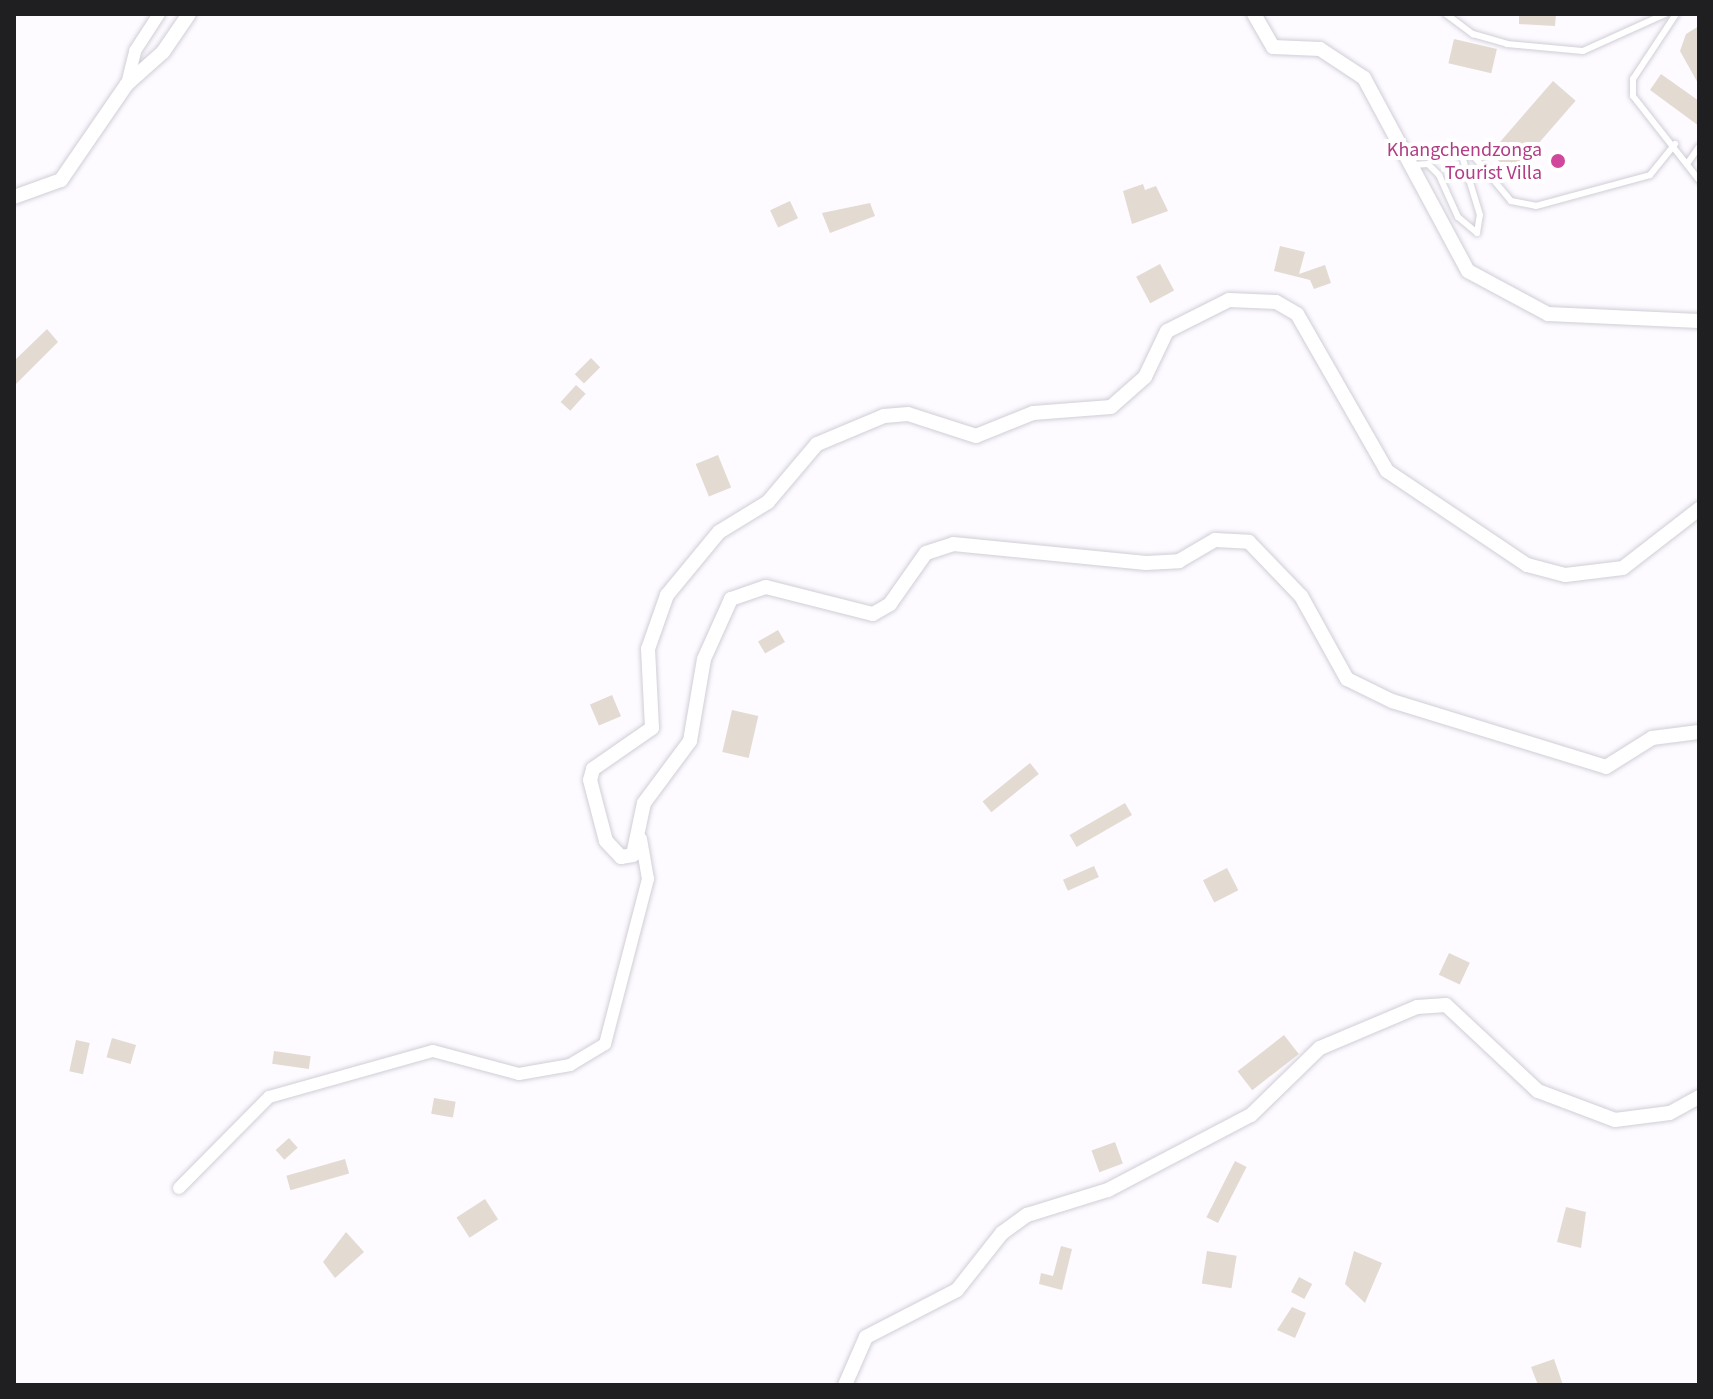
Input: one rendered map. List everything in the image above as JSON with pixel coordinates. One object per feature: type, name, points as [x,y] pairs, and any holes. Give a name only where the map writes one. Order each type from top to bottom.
[{"type":"street","points":[[127,84],[135,51],[159,14]]},
{"type":"street","points":[[14,197],[61,180],[127,84],[163,52],[189,14]]},
{"type":"street","points":[[1254,14],[1273,47],[1320,49],[1364,78],[1468,271],[1548,314],[1699,321]]},
{"type":"street","points":[[641,839],[633,855],[614,851],[598,825],[590,780],[593,769],[652,728],[652,621],[719,532],[768,502],[817,444],[884,416],[908,414],[976,436],[1033,413],[1111,407],[1145,377],[1167,331],[1229,300],[1276,302],[1297,314],[1387,471],[1527,565],[1565,575],[1623,568],[1699,509]]},
{"type":"street","points":[[179,1188],[269,1097],[433,1051],[519,1074],[570,1065],[605,1044],[648,879],[641,839],[644,803],[690,741],[704,659],[731,599],[766,587],[873,614],[890,604],[926,553],[953,544],[1146,563],[1179,561],[1215,540],[1249,542],[1301,596],[1347,679],[1392,701],[1606,767],[1652,738],[1699,732]]},
{"type":"street","points":[[845,1385],[866,1337],[957,1290],[1002,1233],[1027,1215],[1108,1190],[1251,1115],[1320,1048],[1404,1011],[1446,1005],[1538,1091],[1615,1120],[1670,1113],[1699,1097]]},
{"type":"lane","points":[[1446,14],[1473,34],[1507,44],[1583,51],[1665,14]]},
{"type":"lane","points":[[1676,14],[1633,79],[1633,96],[1675,144],[1699,180]]},
{"type":"lane","points":[[1410,165],[1428,164],[1439,175],[1458,217],[1477,233],[1480,215],[1461,153],[1472,154],[1511,201],[1536,206],[1650,175],[1675,144]]},
{"type":"lane","points":[[1687,164],[1699,147]]},
{"type":"building","points":[[1519,14],[1556,14],[1555,26],[1519,24]]},
{"type":"building","points":[[1699,26],[1699,85],[1680,51],[1686,34]]},
{"type":"building","points":[[1454,39],[1497,49],[1491,73],[1448,63]]},
{"type":"building","points":[[1661,74],[1699,101],[1699,126],[1650,90]]},
{"type":"building","points":[[1553,81],[1576,101],[1513,173],[1490,153]]},
{"type":"building","points":[[1143,184],[1145,190],[1156,186],[1168,211],[1132,224],[1123,191]]},
{"type":"building","points":[[790,201],[798,218],[778,228],[770,210]]},
{"type":"building","points":[[870,203],[875,216],[830,233],[822,213]]},
{"type":"building","points":[[1280,246],[1305,252],[1299,274],[1325,265],[1331,283],[1314,289],[1310,280],[1274,271]]},
{"type":"building","points":[[1160,264],[1174,290],[1150,303],[1136,277]]},
{"type":"building","points":[[47,329],[58,342],[14,386],[14,361]]},
{"type":"building","points":[[591,358],[600,367],[584,383],[575,374]]},
{"type":"building","points":[[576,385],[586,394],[570,411],[561,402]]},
{"type":"building","points":[[718,455],[731,487],[709,496],[696,464]]},
{"type":"building","points":[[778,630],[785,642],[765,654],[758,642]]},
{"type":"building","points":[[612,695],[621,716],[599,726],[590,704]]},
{"type":"building","points":[[732,710],[758,716],[749,758],[722,752]]},
{"type":"building","points":[[1030,763],[1039,774],[991,812],[983,801]]},
{"type":"building","points":[[1125,803],[1132,815],[1077,847],[1070,835]]},
{"type":"building","points":[[1094,866],[1099,877],[1068,891],[1063,880]]},
{"type":"building","points":[[1227,868],[1238,890],[1214,903],[1203,880]]},
{"type":"building","points":[[1449,953],[1470,963],[1460,984],[1439,975]]},
{"type":"building","points":[[1284,1035],[1299,1054],[1252,1090],[1238,1071]]},
{"type":"building","points":[[112,1038],[136,1045],[131,1064],[106,1057]]},
{"type":"building","points":[[76,1040],[90,1043],[83,1074],[69,1071]]},
{"type":"building","points":[[274,1051],[311,1056],[309,1069],[272,1064]]},
{"type":"building","points":[[434,1098],[456,1102],[453,1118],[431,1114]]},
{"type":"building","points":[[289,1138],[298,1148],[284,1160],[276,1150]]},
{"type":"building","points":[[1115,1142],[1123,1164],[1099,1172],[1092,1151]]},
{"type":"building","points":[[345,1159],[349,1173],[290,1190],[286,1176]]},
{"type":"building","points":[[1235,1161],[1247,1167],[1218,1223],[1206,1217]]},
{"type":"building","points":[[485,1199],[498,1219],[470,1238],[456,1218]]},
{"type":"building","points":[[1566,1207],[1586,1212],[1581,1248],[1557,1242]]},
{"type":"building","points":[[346,1232],[364,1252],[335,1278],[323,1262]]},
{"type":"building","points":[[1061,1246],[1072,1249],[1062,1290],[1039,1284],[1041,1273],[1053,1276]]},
{"type":"building","points":[[1207,1251],[1237,1256],[1231,1288],[1202,1284]]},
{"type":"building","points":[[1354,1251],[1382,1263],[1365,1303],[1345,1284]]},
{"type":"building","points":[[1299,1277],[1312,1284],[1304,1299],[1291,1292]]},
{"type":"building","points":[[1292,1307],[1306,1313],[1295,1338],[1277,1330]]},
{"type":"building","points":[[1554,1359],[1563,1385],[1538,1385],[1531,1367]]},
{"type":"place","name":"Khangchendzonga Tourist Villa","points":[[1558,161]]}]
